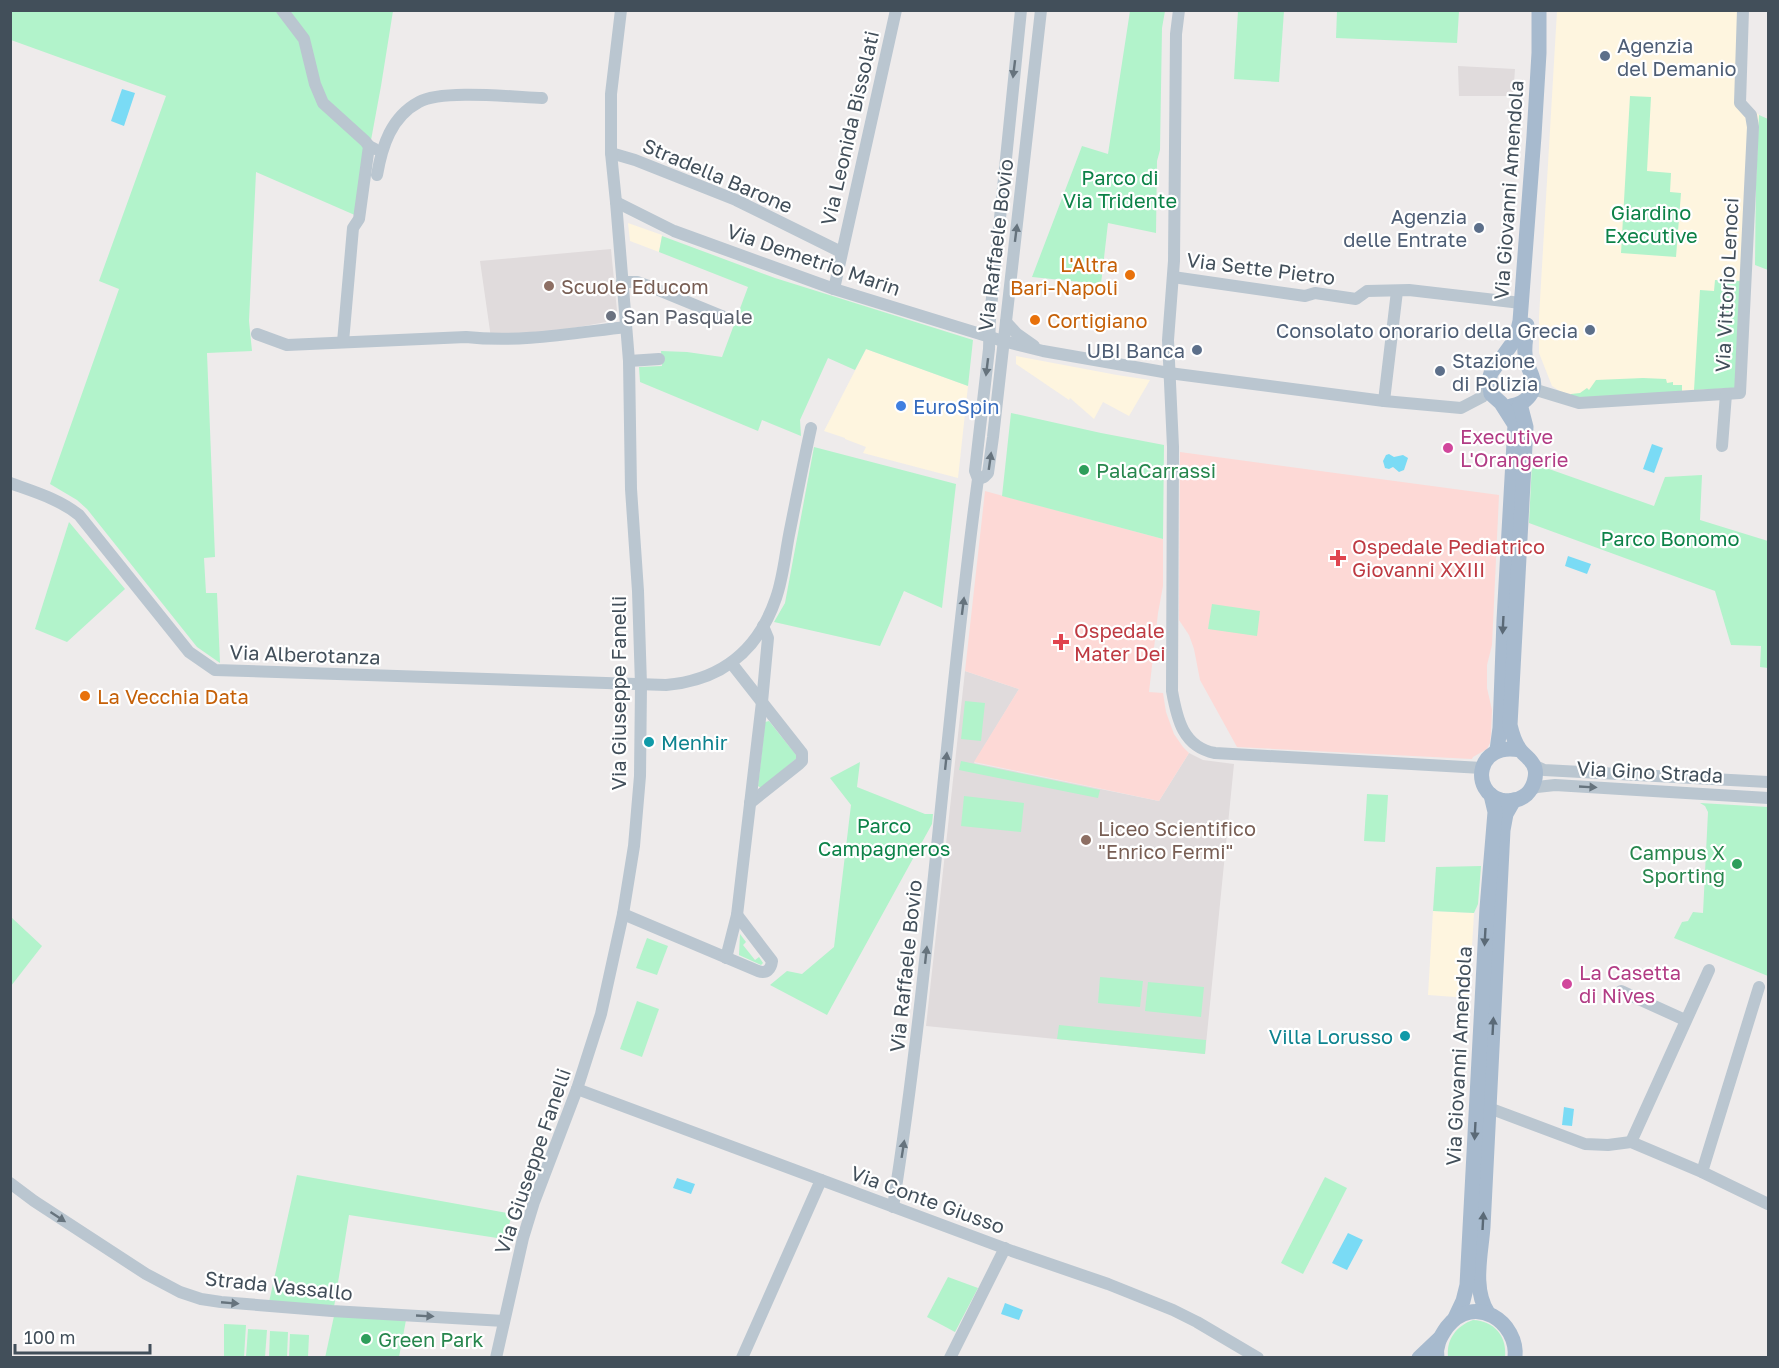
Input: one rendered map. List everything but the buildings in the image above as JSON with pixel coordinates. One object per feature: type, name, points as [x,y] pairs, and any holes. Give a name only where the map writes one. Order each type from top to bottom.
[{"type":"main road","name":"Via Giovanni Amendola","points":[[1489,388],[1491,373],[1516,338],[1521,303],[1539,53],[1539,10]]},
{"type":"main road","name":"Via Giovanni Amendola","points":[[1533,389],[1532,375],[1528,369],[1525,354],[1539,190],[1549,10]]},
{"type":"main road","points":[[1496,367],[1509,361],[1522,364],[1528,369]]},
{"type":"main road","points":[[1489,388],[1491,394],[1501,403],[1515,425],[1497,750]]},
{"type":"main road","points":[[1501,403],[1520,404],[1526,400],[1533,389]]},
{"type":"main road","points":[[1491,795],[1507,802],[1519,799],[1530,790],[1535,781],[1535,769],[1530,758],[1520,750],[1510,725],[1526,427],[1520,404]]},
{"type":"main road","points":[[1482,768],[1487,758],[1497,750],[1508,748],[1520,750]]},
{"type":"main road","name":"Via Giovanni Amendola","points":[[1419,1358],[1439,1339],[1455,1318],[1467,1285],[1487,908],[1495,812],[1491,795],[1482,780],[1482,768]]},
{"type":"main road","name":"Via Giovanni Amendola","points":[[1514,800],[1506,814],[1503,830],[1479,1279],[1482,1304],[1510,1334],[1514,1343],[1515,1358]]},
{"type":"main road","points":[[1455,1318],[1464,1312],[1476,1310],[1488,1313]]},
{"type":"main road","points":[[1437,1358],[1439,1339]]},
{"type":"street","points":[[282,10],[304,39],[315,84],[323,102],[369,146],[381,152]]},
{"type":"street","name":"Via Giuseppe Fanelli","points":[[496,1358],[523,1238],[534,1202],[578,1089],[601,1014],[623,915],[634,846],[639,788],[641,685],[638,591],[631,489],[629,361],[611,153],[611,94],[621,10]]},
{"type":"street","name":"Via Leonida Bissolati","points":[[834,289],[896,10]]},
{"type":"street","name":"Via Raffaele Bovio","points":[[893,1207],[908,1117],[978,479],[975,471],[989,349],[993,286],[1021,10]]},
{"type":"street","name":"Via Raffaele Bovio","points":[[978,479],[988,473],[998,402],[1041,10]]},
{"type":"street","points":[[1179,10],[1176,34],[1173,277],[1168,340],[1173,447],[1172,691],[1178,719],[1187,738],[1202,749],[1215,753],[1482,768]]},
{"type":"street","name":"Via Vittorio Lenoci","points":[[1533,389],[1579,403],[1740,393],[1754,127],[1751,115],[1740,103],[1743,10]]},
{"type":"street","points":[[377,175],[386,138],[395,123],[420,100],[468,95],[542,98]]},
{"type":"street","points":[[1010,113],[1029,116]]},
{"type":"street","points":[[343,342],[353,228],[359,219],[369,146]]},
{"type":"street","name":"Stradella Barone","points":[[611,153],[736,200],[841,252]]},
{"type":"street","name":"Via Demetrio Marin","points":[[616,202],[674,231],[834,289],[1043,351],[1169,374],[1384,401],[1461,408],[1482,397],[1489,388]]},
{"type":"street","name":"Via Sette Pietro","points":[[1173,277],[1305,296],[1315,293],[1356,298],[1368,291],[1409,290],[1521,303]]},
{"type":"street","points":[[622,282],[636,282],[651,287],[729,319]]},
{"type":"street","points":[[993,286],[1010,288]]},
{"type":"street","points":[[1384,401],[1397,291]]},
{"type":"street","points":[[1006,322],[1017,334],[1043,351]]},
{"type":"street","points":[[257,334],[287,345],[466,337],[491,340],[530,339],[626,327]]},
{"type":"street","points":[[629,361],[659,359]]},
{"type":"street","points":[[1722,446],[1726,394]]},
{"type":"street","points":[[641,685],[686,683],[710,676],[732,664],[763,626],[776,598],[782,575],[811,428]]},
{"type":"street","name":"Via Alberotanza","points":[[10,483],[50,497],[80,515],[189,652],[215,670],[641,685]]},
{"type":"street","points":[[726,958],[737,915],[762,702],[768,638],[763,626]]},
{"type":"street","points":[[732,664],[801,750],[802,761],[750,803]]},
{"type":"street","name":"Via Gino Strada","points":[[1533,765],[1550,771],[1768,782]]},
{"type":"street","name":"Via Gino Strada","points":[[1530,790],[1555,785],[1768,798]]},
{"type":"street","points":[[623,915],[726,958],[762,972],[767,971],[772,962],[737,915]]},
{"type":"street","points":[[733,932],[743,929],[750,933]]},
{"type":"street","points":[[1631,1142],[1709,970]]},
{"type":"street","points":[[1702,1172],[1759,987]]},
{"type":"street","points":[[1621,991],[1685,1020]]},
{"type":"street","name":"Via Conte Giusso","points":[[578,1089],[893,1207],[1108,1284],[1173,1310],[1258,1358]]},
{"type":"street","points":[[1489,1108],[1585,1144],[1608,1145],[1631,1142],[1702,1172],[1768,1204]]},
{"type":"street","points":[[742,1358],[820,1179]]},
{"type":"street","name":"Strada Vassallo","points":[[10,1183],[146,1274],[165,1285],[201,1299],[321,1311],[504,1321]]},
{"type":"street","points":[[950,1358],[1005,1248]]},
{"type":"shaded area","points":[[1557,11],[1748,11],[1742,100],[1759,115],[1756,182],[1735,390],[1570,398],[1552,386],[1539,353],[1539,317]]},
{"type":"shaded area","points":[[1458,66],[1515,69],[1513,96],[1459,96]]},
{"type":"shaded area","points":[[628,223],[662,235],[659,252],[630,241]]},
{"type":"shaded area","name":"Scuole Educom","points":[[611,249],[617,311],[605,313],[606,322],[524,337],[491,338],[480,261]]},
{"type":"shaded area","name":"EuroSpin","points":[[866,349],[968,386],[958,478],[863,453],[866,447],[824,431]]},
{"type":"shaded area","points":[[1016,356],[1150,380],[1129,416],[1103,402],[1094,419],[1070,398],[1069,400],[1016,364]]},
{"type":"shaded area","name":"Ospedale Pediatrico Giovanni XXIII","points":[[1180,452],[1499,495],[1492,645],[1487,665],[1487,688],[1492,710],[1490,743],[1487,749],[1472,759],[1237,747],[1200,680],[1194,649],[1189,635],[1179,620]]},
{"type":"shaded area","name":"Ospedale Mater Dei","points":[[985,491],[1163,539],[1163,586],[1149,692],[1163,693],[1166,712],[1174,734],[1189,753],[1159,801],[974,762],[1019,689],[965,671]]},
{"type":"shaded area","points":[[965,671],[1019,689],[974,763],[1159,801],[1189,753],[1203,760],[1234,764],[1205,1054],[926,1026]]},
{"type":"shaded area","points":[[1433,911],[1474,913],[1469,998],[1428,995]]},
{"type":"green space","points":[[11,11],[393,11],[357,216],[256,172],[249,321],[252,351],[207,353],[215,557],[204,558],[206,593],[217,593],[220,663],[197,647],[87,509],[77,500],[50,484],[119,289],[99,281],[166,96],[11,40]]},
{"type":"green space","name":"Parco di Via Tridente","points":[[1130,11],[1165,11],[1162,28],[1156,233],[1108,223],[1101,284],[1032,277],[1082,146],[1108,154]]},
{"type":"green space","points":[[1238,11],[1284,11],[1279,82],[1234,79]]},
{"type":"green space","points":[[1337,11],[1459,11],[1457,43],[1336,38]]},
{"type":"green space","name":"Giardino Executive","points":[[1630,96],[1651,97],[1647,171],[1671,173],[1670,192],[1681,193],[1676,257],[1621,253]]},
{"type":"green space","points":[[1759,115],[1768,119],[1768,270],[1755,265]]},
{"type":"green space","points":[[662,236],[775,278],[973,340],[968,386],[866,349],[855,370],[828,358],[800,420],[801,436],[762,420],[758,431],[640,382],[639,367],[662,366],[661,351],[722,357],[748,287],[659,252]]},
{"type":"green space","points":[[1715,280],[1740,281],[1736,388],[1694,390],[1700,290],[1714,291]]},
{"type":"green space","points":[[1666,379],[1667,383],[1682,385],[1682,392],[1571,397],[1571,394],[1580,393],[1587,388],[1589,390],[1596,380]]},
{"type":"green space","name":"PalaCarrassi","points":[[1011,413],[1164,445],[1163,539],[1002,496]]},
{"type":"green space","points":[[814,447],[956,484],[942,608],[904,591],[880,646],[774,622],[785,603]]},
{"type":"green space","name":"Parco Bonomo","points":[[1532,463],[1654,506],[1665,477],[1702,475],[1700,520],[1768,541],[1768,668],[1760,667],[1761,646],[1731,645],[1715,591],[1529,523]]},
{"type":"green space","points":[[69,522],[125,589],[67,642],[35,629]]},
{"type":"green space","points":[[1212,604],[1260,611],[1257,636],[1208,629]]},
{"type":"green space","points":[[965,701],[985,703],[981,741],[961,739]]},
{"type":"green space","points":[[769,721],[797,758],[761,788],[758,786],[765,722]]},
{"type":"green space","points":[[961,761],[1100,790],[1098,798],[959,770]]},
{"type":"green space","name":"Parco Campagneros","points":[[860,762],[857,787],[925,814],[933,814],[932,824],[827,1015],[770,985],[787,971],[802,974],[834,947],[851,805],[830,778]]},
{"type":"green space","points":[[1367,794],[1388,795],[1385,842],[1364,841]]},
{"type":"green space","points":[[964,796],[1024,803],[1021,832],[961,826]]},
{"type":"green space","name":"Campus X Sporting","points":[[1700,803],[1768,807],[1768,976],[1674,938],[1682,922],[1688,921],[1693,912],[1703,913],[1708,812]]},
{"type":"green space","points":[[1481,866],[1478,904],[1474,913],[1433,911],[1436,867]]},
{"type":"green space","points":[[11,917],[42,946],[10,986]]},
{"type":"green space","points":[[740,934],[746,942],[743,945],[755,960],[759,957],[763,963],[761,965],[739,955]]},
{"type":"green space","points":[[647,938],[668,946],[657,975],[636,968]]},
{"type":"green space","points":[[1100,977],[1143,981],[1140,1007],[1098,1003]]},
{"type":"green space","points":[[1148,982],[1204,987],[1201,1017],[1145,1011]]},
{"type":"green space","points":[[637,1001],[659,1009],[642,1057],[620,1049]]},
{"type":"green space","points":[[1059,1025],[1206,1040],[1205,1054],[1057,1039]]},
{"type":"green space","points":[[297,1175],[513,1214],[508,1227],[512,1232],[510,1240],[349,1215],[334,1307],[269,1302]]},
{"type":"green space","points":[[1325,1177],[1347,1188],[1303,1274],[1281,1263]]},
{"type":"green space","points":[[948,1277],[978,1288],[955,1332],[927,1317]]},
{"type":"green space","name":"Green Park","points":[[334,1316],[406,1320],[399,1357],[325,1358]]},
{"type":"green space","points":[[1473,1320],[1487,1323],[1498,1331],[1504,1342],[1505,1357],[1448,1357],[1453,1334]]},
{"type":"green space","points":[[224,1324],[246,1325],[244,1357],[224,1357]]},
{"type":"green space","points":[[248,1329],[267,1330],[265,1357],[246,1357]]},
{"type":"green space","points":[[270,1331],[288,1332],[287,1357],[269,1357]]},
{"type":"green space","points":[[290,1334],[309,1335],[308,1357],[289,1357]]},
{"type":"water","points":[[122,89],[135,93],[124,126],[111,121]]},
{"type":"water","points":[[1652,444],[1663,448],[1654,473],[1643,469]]},
{"type":"water","points":[[1389,454],[1394,457],[1403,455],[1408,458],[1404,470],[1399,472],[1393,467],[1385,468],[1383,461]]},
{"type":"water","points":[[1568,556],[1591,564],[1587,574],[1565,566]]},
{"type":"water","points":[[1564,1107],[1574,1109],[1572,1126],[1562,1125]]},
{"type":"water","points":[[677,1178],[695,1184],[691,1194],[673,1188]]},
{"type":"water","points":[[1348,1233],[1363,1240],[1347,1270],[1332,1263]]},
{"type":"water","points":[[1005,1303],[1023,1310],[1019,1320],[1001,1314]]},
{"type":"place","name":"Agenzia del Demanio","points":[[1605,56]]},
{"type":"place","name":"Agenzia delle Entrate","points":[[1479,228]]},
{"type":"place","name":"L'Altra Bari-Napoli","points":[[1130,275]]},
{"type":"place","name":"Scuole Educom","points":[[549,286]]},
{"type":"place","name":"San Pasquale","points":[[611,316]]},
{"type":"place","name":"Cortigiano","points":[[1035,320]]},
{"type":"place","name":"Consolato onorario della Grecia","points":[[1590,330]]},
{"type":"place","name":"UBI Banca","points":[[1197,350]]},
{"type":"place","name":"Stazione di Polizia","points":[[1440,371]]},
{"type":"place","name":"EuroSpin","points":[[901,406]]},
{"type":"place","name":"Executive L'Orangerie","points":[[1448,448]]},
{"type":"place","name":"PalaCarrassi","points":[[1084,470]]},
{"type":"place","name":"Ospedale Pediatrico Giovanni XXIII","points":[[1338,558]]},
{"type":"place","name":"Ospedale Mater Dei","points":[[1061,642]]},
{"type":"place","name":"La Vecchia Data","points":[[85,696]]},
{"type":"place","name":"Menhir","points":[[649,742]]},
{"type":"place","name":"Liceo Scientifico \"Enrico Fermi\"","points":[[1086,840]]},
{"type":"place","name":"Campus X Sporting","points":[[1737,864]]},
{"type":"place","name":"La Casetta di Nives","points":[[1567,984]]},
{"type":"place","name":"Villa Lorusso","points":[[1405,1036]]},
{"type":"place","name":"Green Park","points":[[366,1339]]}]
